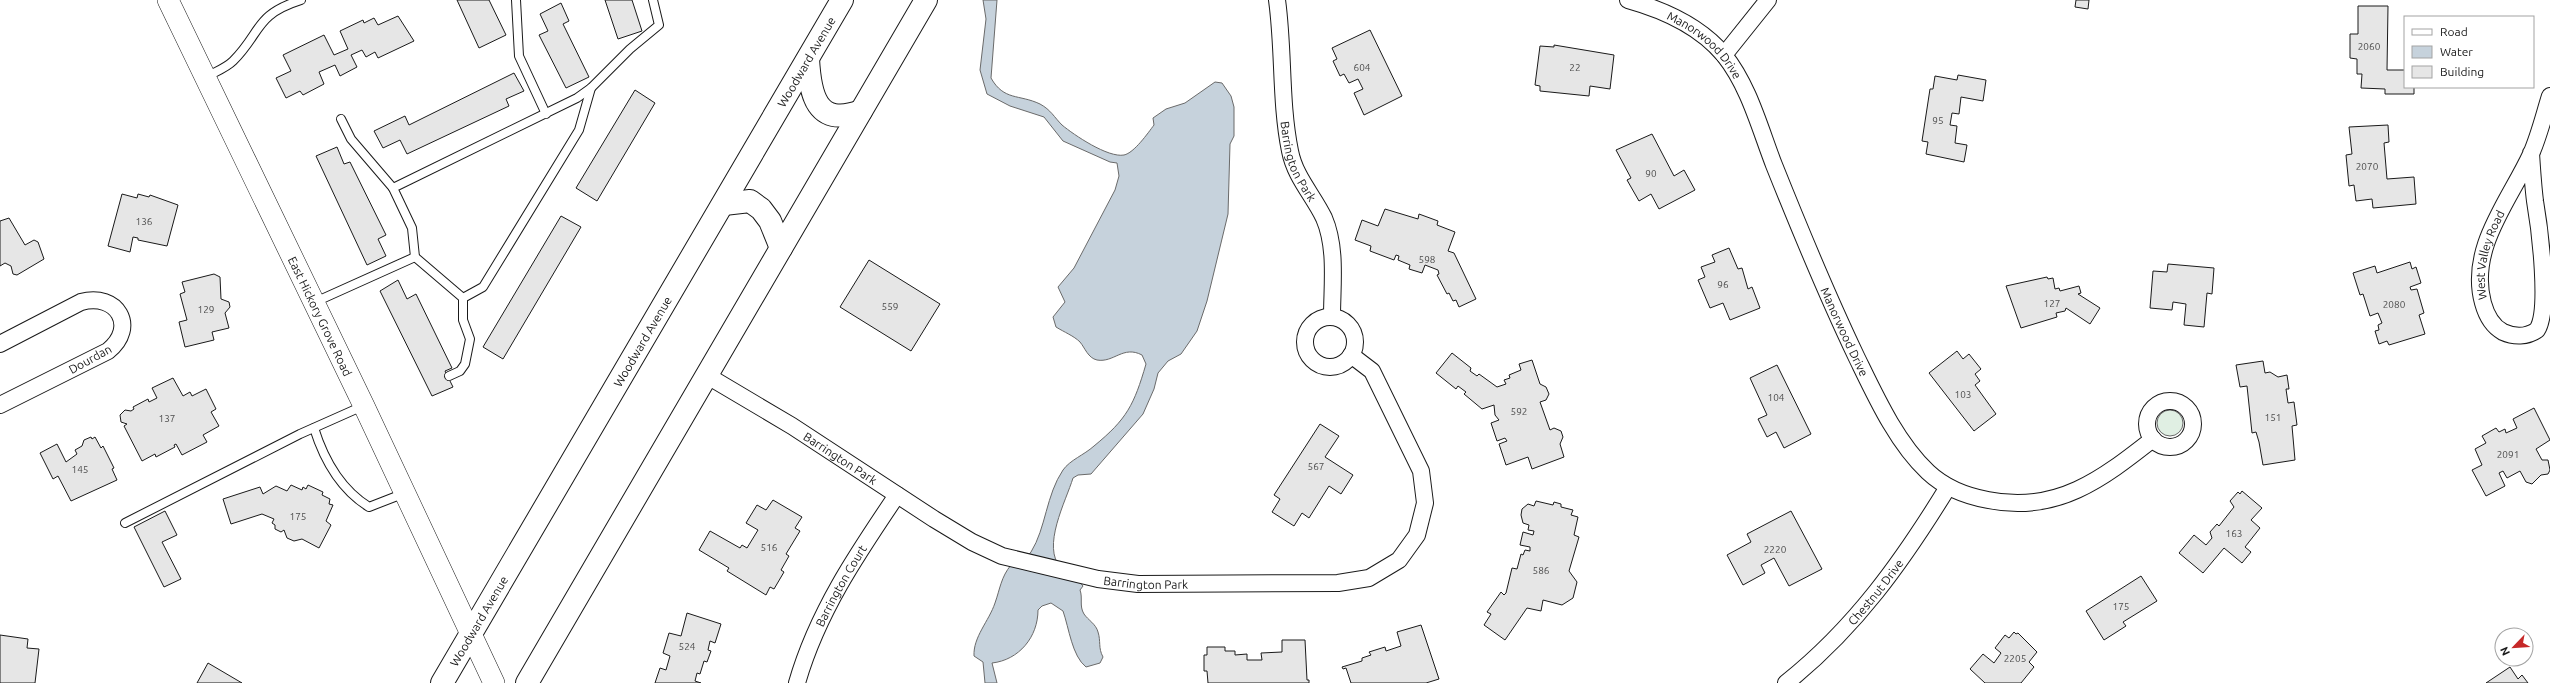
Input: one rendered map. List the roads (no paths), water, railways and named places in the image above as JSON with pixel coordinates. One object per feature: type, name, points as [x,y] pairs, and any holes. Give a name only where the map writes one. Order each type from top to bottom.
[{"type":"main road","name":"Woodward Avenue","points":[[442,683],[724,204],[842,0]]},
{"type":"main road","points":[[527,683],[926,0]]},
{"type":"main road","points":[[808,59],[812,93],[822,108],[833,114],[846,115],[861,111]]},
{"type":"main road","points":[[724,204],[750,201],[762,209],[781,248]]},
{"type":"street","name":"East Hickory Grove Road","points":[[168,0],[315,303],[472,633],[494,683]]},
{"type":"street","name":"Barrington Park","points":[[1277,0],[1290,152],[1299,178],[1318,207],[1328,232],[1332,252],[1332,317]]},
{"type":"street","name":"Manorwood Drive","points":[[1628,0],[1662,11],[1687,24],[1712,42],[1724,56],[1744,88],[1813,263],[1864,371],[1906,445],[1927,471],[1948,487],[1974,497],[2003,503],[2031,503],[2053,499],[2077,490],[2112,472],[2153,439]]},
{"type":"street","points":[[1724,56],[1768,0]]},
{"type":"street","name":"West Valley Road","points":[[2531,153],[2534,191],[2548,277],[2550,305],[2547,318],[2540,328],[2530,334],[2519,336],[2502,331],[2490,319],[2482,300],[2480,277],[2482,259],[2491,231],[2531,153],[2550,96]]},
{"type":"street","name":"Dourdan","points":[[0,344],[81,302],[92,299],[102,300],[112,306],[120,314],[123,326],[117,344],[108,351],[0,405]]},
{"type":"street","points":[[1332,317],[1340,319],[1351,328],[1355,341],[1351,355],[1340,365],[1325,367],[1312,360],[1308,354],[1305,338],[1312,325],[1325,318],[1332,317]]},
{"type":"street","name":"Barrington Park","points":[[706,375],[792,426],[972,542],[1002,556],[1098,579],[1152,585],[1353,582],[1376,575],[1399,560],[1411,546],[1422,523],[1425,503],[1423,478],[1372,371],[1351,355]]},
{"type":"street","name":"Chestnut Drive","points":[[1786,683],[1811,663],[1861,613],[1921,530],[1948,487]]},
{"type":"street","name":"Barrington Court","points":[[797,683],[816,630],[836,588],[897,495]]},
{"type":"lane","points":[[205,77],[234,60],[265,18],[274,11],[301,0]]},
{"type":"lane","points":[[516,0],[519,56],[546,114]]},
{"type":"lane","points":[[393,188],[546,114],[591,88],[630,49],[659,25],[653,0]]},
{"type":"lane","points":[[463,298],[478,291],[488,282],[579,130],[591,88]]},
{"type":"lane","points":[[342,119],[351,139],[393,188],[412,228],[415,257],[463,298],[463,320],[470,339],[465,364],[460,371],[449,376]]},
{"type":"lane","points":[[315,303],[415,257]]},
{"type":"lane","points":[[125,523],[314,428],[364,406]]},
{"type":"lane","points":[[314,428],[328,464],[357,499],[369,507],[405,492]]},
{"type":"water","points":[[983,0],[997,0],[991,78],[996,85],[1007,94],[1044,106],[1067,129],[1083,140],[1109,153],[1124,155],[1132,151],[1154,125],[1153,118],[1166,109],[1185,103],[1215,82],[1222,83],[1231,96],[1234,107],[1234,136],[1230,144],[1228,214],[1207,301],[1197,331],[1181,354],[1168,361],[1158,373],[1154,389],[1143,414],[1091,474],[1078,475],[1073,478],[1054,536],[1053,548],[1055,559],[1061,568],[1083,586],[1080,590],[1082,608],[1086,616],[1097,629],[1103,657],[1100,663],[1086,667],[1081,662],[1074,649],[1063,611],[1051,603],[1042,606],[1038,610],[1035,629],[1025,646],[1011,657],[992,663],[997,683],[985,683],[983,662],[974,656],[974,649],[995,603],[1005,574],[1013,563],[1027,556],[1031,552],[1040,533],[1049,501],[1057,480],[1066,466],[1090,449],[1122,419],[1133,401],[1146,364],[1142,355],[1135,352],[1124,353],[1109,359],[1094,359],[1089,355],[1078,340],[1056,327],[1053,317],[1065,302],[1058,287],[1074,268],[1115,190],[1119,176],[1117,163],[1110,162],[1063,141],[1044,117],[1010,106],[987,94],[980,70],[986,19]]}]
